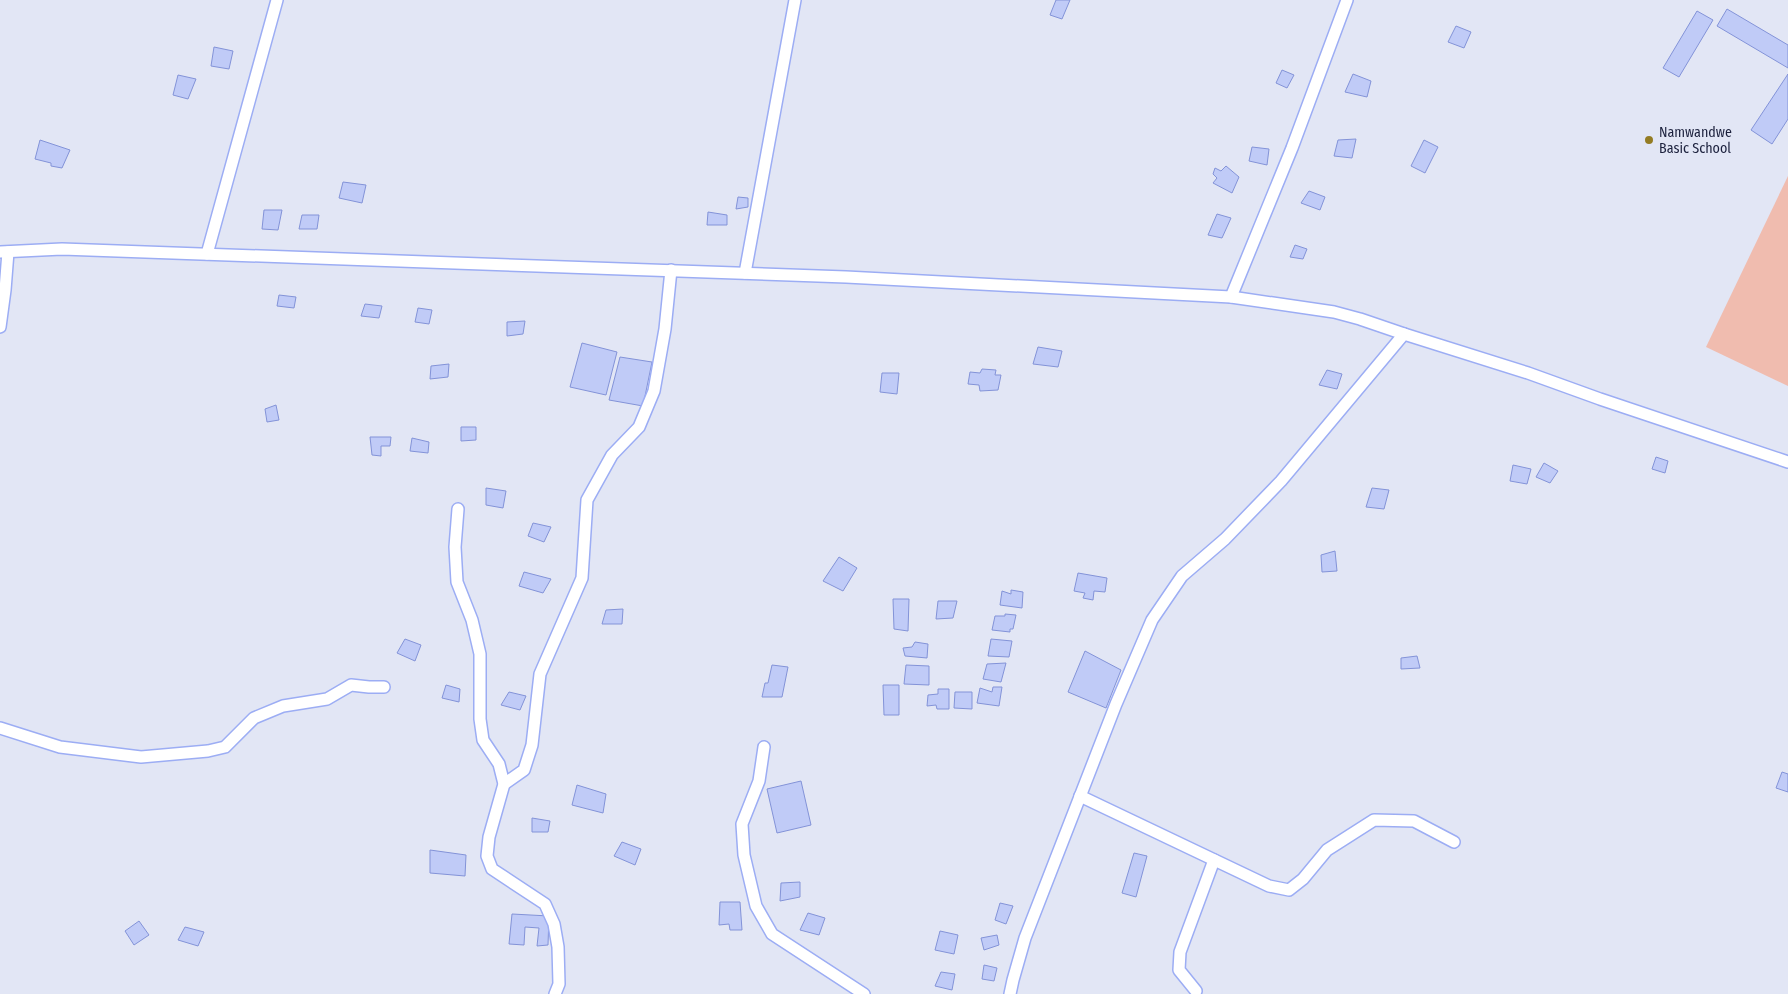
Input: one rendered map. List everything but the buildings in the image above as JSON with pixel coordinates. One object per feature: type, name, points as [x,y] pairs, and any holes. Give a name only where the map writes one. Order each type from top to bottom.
[{"type":"street","points":[[206,254],[277,0]]},
{"type":"street","points":[[745,273],[795,0]]},
{"type":"street","points":[[1231,297],[1292,148],[1348,0]]},
{"type":"street","points":[[0,327],[6,290],[4,252],[62,249],[745,273],[1231,297],[1334,312],[1360,318],[1788,462]]},
{"type":"street","points":[[504,784],[524,770],[532,745],[540,674],[582,578],[587,500],[612,455],[639,427],[654,391],[665,329],[671,270]]},
{"type":"street","points":[[1010,994],[1012,980],[1025,938],[1080,796],[1152,620],[1182,576],[1225,539],[1281,481],[1404,334]]},
{"type":"street","points":[[458,509],[455,547],[457,582],[472,620],[480,654],[480,719],[483,740],[499,764],[504,784],[489,837],[487,856],[492,869],[545,904],[554,924],[558,947],[559,984],[555,994]]},
{"type":"street","points":[[0,728],[60,747],[141,757],[208,751],[225,747],[254,718],[283,706],[327,699],[351,685],[384,686]]},
{"type":"street","points":[[764,747],[759,781],[742,824],[744,855],[756,906],[772,934],[864,994]]},
{"type":"street","points":[[1080,796],[1269,886],[1289,890],[1303,879],[1327,850],[1374,820],[1414,821],[1454,842]]},
{"type":"street","points":[[1196,991],[1179,970],[1180,952],[1214,860]]},
{"type":"shaded area","points":[[1788,176],[1788,386],[1706,347]]},
{"type":"place","name":"Namwandwe Basic School","points":[[1649,140]]}]
